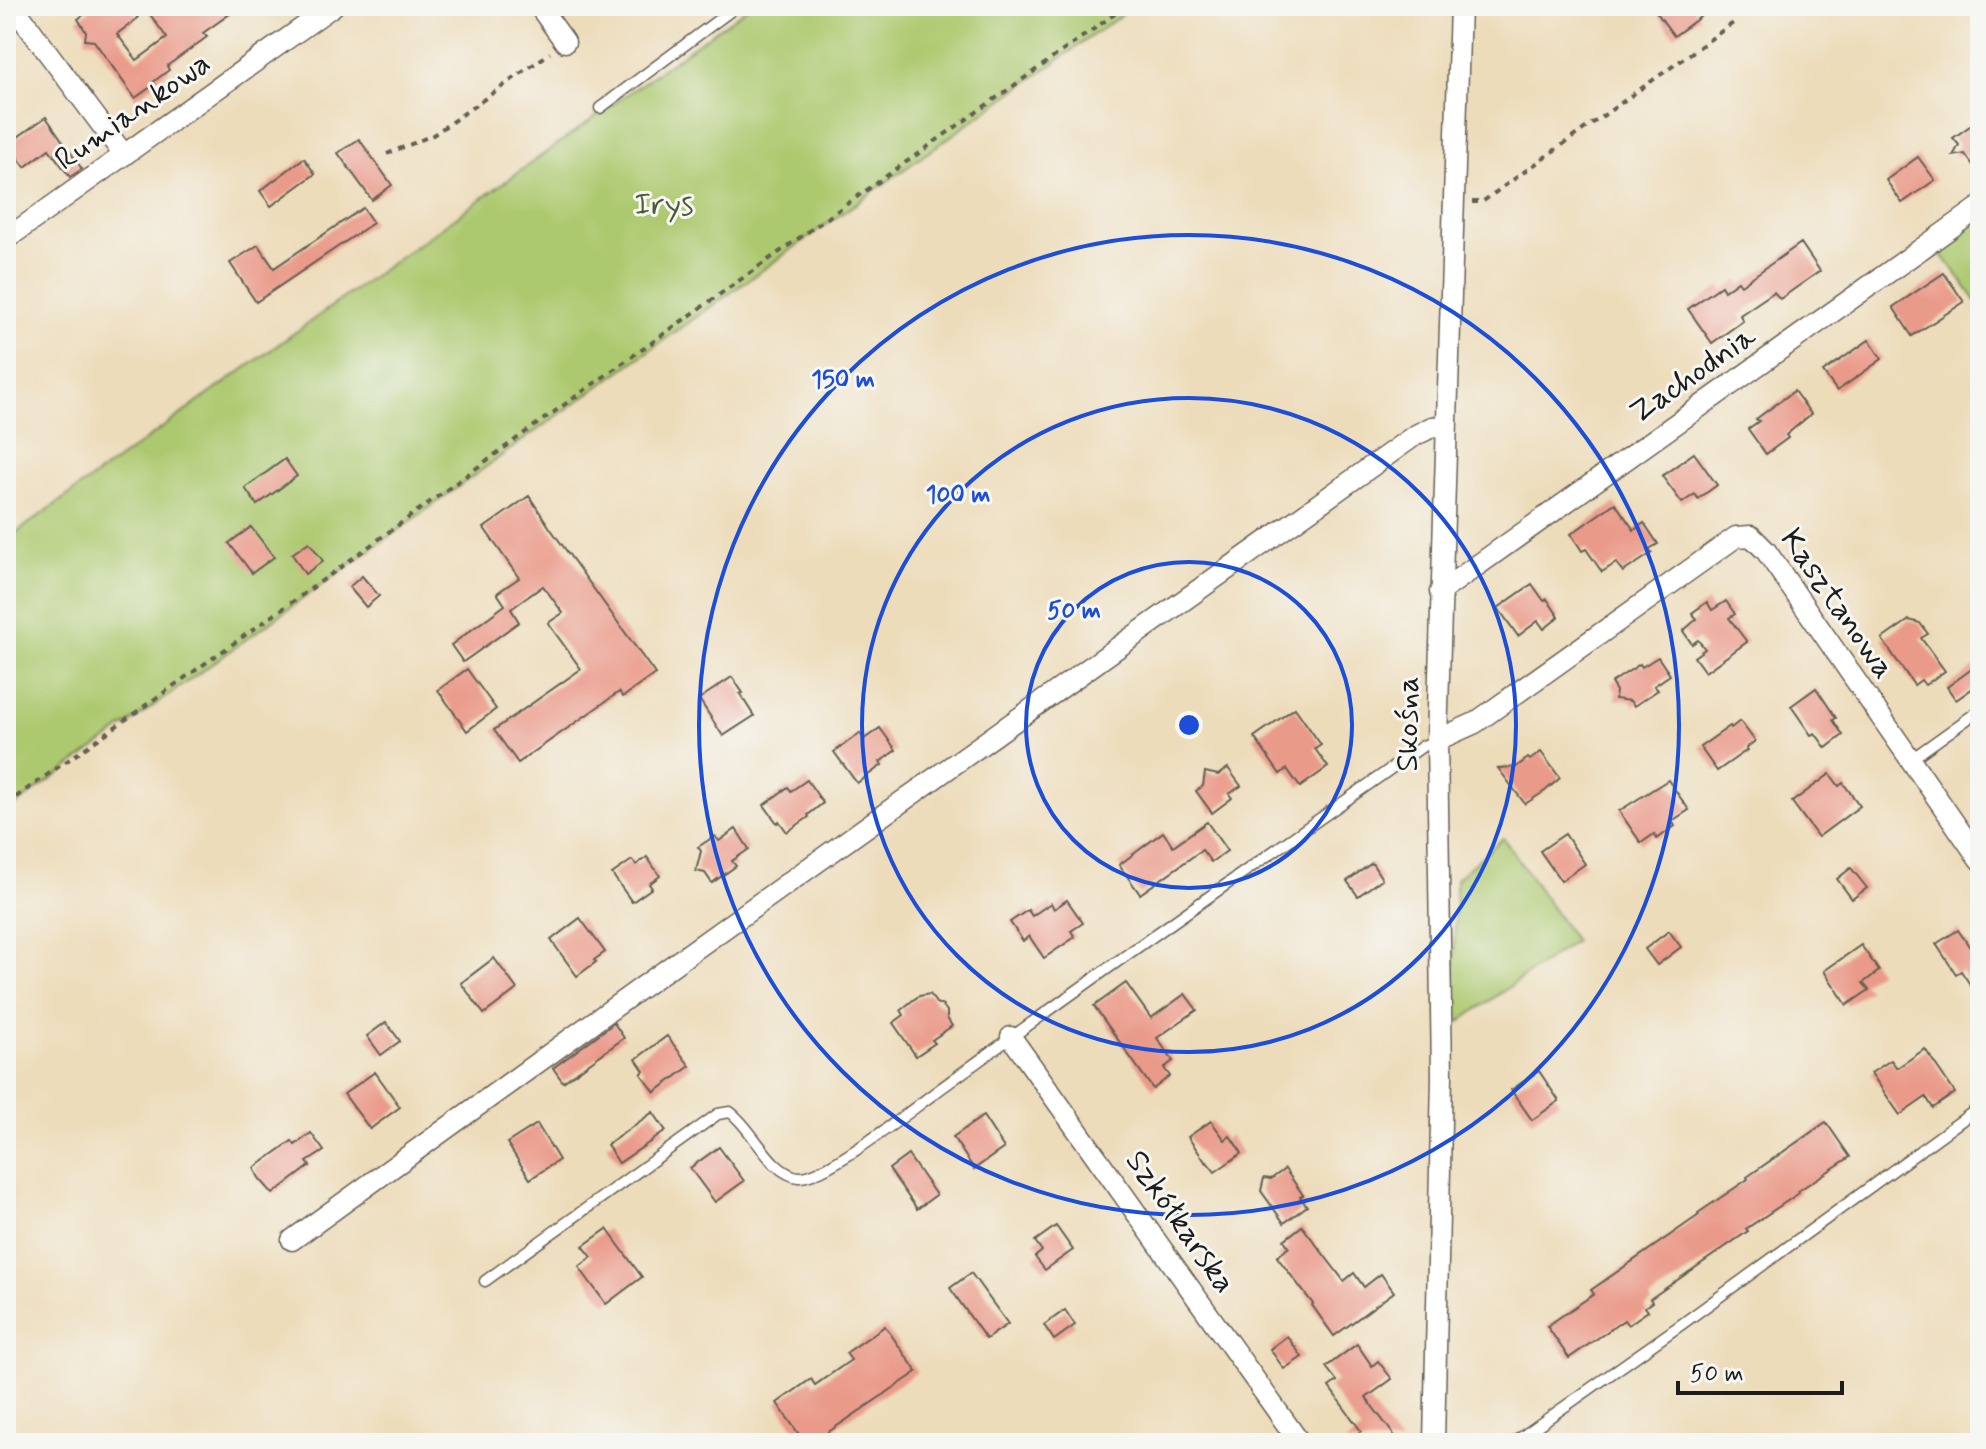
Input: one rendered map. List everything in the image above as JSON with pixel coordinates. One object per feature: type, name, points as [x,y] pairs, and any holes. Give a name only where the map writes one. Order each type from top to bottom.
[{"type":"street","points":[[13,6],[124,155]]},
{"type":"street","name":"Rumiankowa","points":[[6,239],[333,6]]},
{"type":"street","points":[[539,6],[565,42]]},
{"type":"street","name":"Skośna","points":[[1434,1443],[1442,1076],[1437,740],[1460,6]]},
{"type":"street","name":"Zachodnia","points":[[1440,592],[1980,207]]},
{"type":"street","points":[[292,1240],[1401,445],[1432,427],[1446,426]]},
{"type":"street","name":"Kasztanowa","points":[[1437,740],[1475,723],[1736,537],[1751,536],[1766,551],[1980,860]]},
{"type":"street","name":"Szkółkarska","points":[[1011,1037],[1300,1443]]},
{"type":"lane","points":[[600,108],[737,6]]},
{"type":"lane","points":[[1910,761],[1980,710]]},
{"type":"lane","points":[[485,1281],[718,1114],[730,1112],[740,1119],[780,1169],[790,1174],[801,1177],[811,1175],[834,1165],[1410,755],[1437,740]]},
{"type":"lane","points":[[1513,1443],[1670,1333],[1980,1107]]},
{"type":"path","points":[[6,804],[1126,6]]},
{"type":"path","points":[[1454,204],[1482,202],[1736,21]]},
{"type":"path","points":[[387,154],[433,135],[565,42]]},
{"type":"green space","name":"Irys","points":[[750,6],[1134,6],[6,812],[6,540]]},
{"type":"green space","points":[[1980,218],[1980,306],[1938,249]]},
{"type":"green space","points":[[1503,838],[1575,941],[1453,1026],[1456,879]]},
{"type":"building","points":[[96,6],[130,6],[138,18],[117,34],[137,60],[167,38],[144,6],[241,6],[203,33],[207,37],[167,66],[169,70],[153,82],[155,84],[135,98],[94,41],[85,40],[86,32],[78,19]]},
{"type":"building","points":[[1652,6],[1692,6],[1700,17],[1674,36]]},
{"type":"building","points":[[46,117],[82,169],[70,177],[49,149],[25,167],[8,144]]},
{"type":"building","points":[[1980,119],[1980,175],[1965,154],[1953,156],[1959,145],[1953,138]]},
{"type":"building","points":[[359,139],[392,185],[372,200],[338,153]]},
{"type":"building","points":[[1918,157],[1935,180],[1902,203],[1886,180]]},
{"type":"building","points":[[304,158],[315,174],[271,206],[260,191]]},
{"type":"building","points":[[363,208],[373,223],[256,302],[230,263],[258,245],[274,268]]},
{"type":"building","points":[[1801,243],[1820,271],[1780,299],[1774,292],[1740,315],[1743,321],[1712,343],[1688,309],[1721,286],[1724,291],[1738,281],[1741,285]]},
{"type":"building","points":[[1944,273],[1964,302],[1912,336],[1893,307]]},
{"type":"building","points":[[1869,340],[1882,359],[1837,391],[1823,372]]},
{"type":"building","points":[[1794,391],[1811,414],[1786,435],[1788,438],[1766,454],[1748,429],[1759,421],[1756,419]]},
{"type":"building","points":[[1694,453],[1717,485],[1698,499],[1695,494],[1682,503],[1662,476]]},
{"type":"building","points":[[285,459],[297,476],[257,505],[245,488]]},
{"type":"building","points":[[529,496],[655,674],[623,697],[619,692],[518,763],[494,730],[581,669],[548,623],[563,613],[543,586],[511,609],[519,622],[463,662],[451,645],[505,605],[497,593],[519,578],[484,528]]},
{"type":"building","points":[[1615,503],[1634,530],[1644,523],[1658,544],[1649,549],[1652,553],[1623,572],[1616,563],[1602,572],[1571,534]]},
{"type":"building","points":[[251,527],[274,557],[252,573],[229,543]]},
{"type":"building","points":[[309,542],[323,561],[305,574],[292,554]]},
{"type":"building","points":[[362,576],[379,596],[366,607],[349,587]]},
{"type":"building","points":[[1532,584],[1559,617],[1544,629],[1538,621],[1518,636],[1498,608]]},
{"type":"building","points":[[1726,601],[1735,614],[1729,618],[1747,642],[1705,672],[1694,657],[1705,649],[1698,640],[1692,644],[1683,631],[1697,619],[1692,613],[1707,602],[1712,610]]},
{"type":"building","points":[[1909,620],[1920,623],[1928,634],[1921,638],[1945,671],[1925,685],[1921,680],[1914,685],[1882,639]]},
{"type":"building","points":[[1658,657],[1670,675],[1654,686],[1658,690],[1634,706],[1630,701],[1615,699],[1616,691],[1611,683],[1640,664],[1642,667]]},
{"type":"building","points":[[1980,663],[1980,683],[1956,700],[1947,687]]},
{"type":"building","points":[[467,669],[496,709],[467,731],[438,690]]},
{"type":"building","points":[[732,677],[754,716],[723,736],[699,699]]},
{"type":"building","points":[[1816,688],[1843,735],[1826,748],[1815,733],[1811,735],[1791,706]]},
{"type":"building","points":[[1295,708],[1321,745],[1315,749],[1328,767],[1300,787],[1287,769],[1280,774],[1254,737]]},
{"type":"building","points":[[1740,721],[1755,741],[1717,771],[1700,747]]},
{"type":"building","points":[[880,728],[896,750],[880,762],[882,765],[857,783],[834,752],[860,733],[864,739]]},
{"type":"building","points":[[1541,752],[1560,778],[1525,804],[1498,768],[1516,767]]},
{"type":"building","points":[[1228,768],[1241,786],[1229,794],[1232,798],[1212,813],[1196,791],[1203,786],[1205,772],[1218,775]]},
{"type":"building","points":[[1830,774],[1839,786],[1843,783],[1860,806],[1818,837],[1792,802]]},
{"type":"building","points":[[807,780],[823,803],[787,832],[764,805],[788,787],[791,791]]},
{"type":"building","points":[[1668,780],[1689,810],[1672,821],[1675,826],[1657,839],[1654,834],[1641,843],[1619,811]]},
{"type":"building","points":[[1207,822],[1227,851],[1211,862],[1202,850],[1140,894],[1119,865],[1163,832],[1173,846]]},
{"type":"building","points":[[736,829],[749,849],[732,861],[736,866],[712,883],[705,873],[696,871],[701,851],[698,847],[715,836],[719,841]]},
{"type":"building","points":[[1565,834],[1585,864],[1561,881],[1540,851]]},
{"type":"building","points":[[647,857],[660,876],[649,884],[652,888],[632,902],[612,874],[632,860],[636,865]]},
{"type":"building","points":[[1372,863],[1382,879],[1358,896],[1347,881]]},
{"type":"building","points":[[1851,868],[1867,888],[1852,899],[1837,879]]},
{"type":"building","points":[[1067,900],[1083,923],[1071,931],[1075,937],[1044,958],[1029,936],[1023,941],[1010,922],[1028,910],[1032,916],[1051,903],[1054,909]]},
{"type":"building","points":[[580,918],[605,952],[577,976],[551,940]]},
{"type":"building","points":[[1958,930],[1980,962],[1980,999],[1961,971],[1956,974],[1936,944]]},
{"type":"building","points":[[1669,931],[1681,947],[1657,965],[1645,949]]},
{"type":"building","points":[[1861,945],[1879,971],[1863,983],[1869,990],[1847,1005],[1824,971]]},
{"type":"building","points":[[494,958],[517,989],[484,1014],[461,983]]},
{"type":"building","points":[[1126,983],[1151,1018],[1185,994],[1197,1010],[1157,1038],[1173,1061],[1164,1068],[1170,1076],[1153,1089],[1094,1006]]},
{"type":"building","points":[[930,994],[947,1011],[952,1026],[916,1056],[893,1023],[904,1015],[901,1010],[913,1000]]},
{"type":"building","points":[[386,1022],[400,1041],[381,1055],[367,1036]]},
{"type":"building","points":[[614,1023],[624,1038],[563,1082],[553,1068]]},
{"type":"building","points":[[667,1036],[690,1066],[655,1092],[641,1074],[644,1071],[636,1059]]},
{"type":"building","points":[[1925,1049],[1955,1093],[1933,1108],[1926,1097],[1900,1115],[1871,1073],[1891,1060],[1897,1068]]},
{"type":"building","points":[[1539,1071],[1559,1101],[1532,1120],[1511,1090]]},
{"type":"building","points":[[375,1072],[400,1107],[370,1129],[344,1094]]},
{"type":"building","points":[[653,1112],[666,1131],[619,1163],[607,1145]]},
{"type":"building","points":[[983,1116],[1004,1148],[974,1169],[953,1137]]},
{"type":"building","points":[[1211,1121],[1225,1140],[1230,1136],[1242,1153],[1215,1172],[1188,1137]]},
{"type":"building","points":[[1826,1122],[1850,1157],[1650,1299],[1652,1302],[1645,1307],[1648,1311],[1628,1325],[1624,1320],[1569,1358],[1547,1326],[1594,1294],[1591,1290]]},
{"type":"building","points":[[537,1124],[559,1160],[530,1179],[507,1143]]},
{"type":"building","points":[[311,1133],[324,1151],[307,1162],[310,1166],[273,1194],[254,1168],[292,1141],[295,1145]]},
{"type":"building","points":[[719,1147],[744,1181],[715,1202],[690,1168]]},
{"type":"building","points":[[908,1155],[936,1195],[917,1209],[889,1169]]},
{"type":"building","points":[[1285,1169],[1307,1206],[1284,1223],[1261,1191],[1264,1178],[1271,1179]]},
{"type":"building","points":[[1056,1226],[1073,1250],[1045,1270],[1035,1257],[1042,1251],[1035,1241]]},
{"type":"building","points":[[1302,1226],[1344,1281],[1354,1273],[1364,1287],[1381,1274],[1394,1292],[1334,1336],[1277,1257],[1289,1247],[1284,1240]]},
{"type":"building","points":[[607,1229],[642,1277],[606,1304],[579,1267],[592,1257],[583,1246]]},
{"type":"building","points":[[971,1273],[1008,1324],[986,1339],[950,1288]]},
{"type":"building","points":[[1065,1310],[1075,1325],[1054,1340],[1044,1325]]},
{"type":"building","points":[[885,1326],[917,1372],[812,1443],[805,1443],[777,1403],[811,1379],[815,1385],[851,1360],[846,1353]]},
{"type":"building","points":[[1287,1336],[1302,1357],[1284,1369],[1270,1349]]},
{"type":"building","points":[[1357,1344],[1372,1366],[1378,1361],[1392,1379],[1366,1398],[1400,1443],[1345,1443],[1361,1431],[1329,1387],[1337,1381],[1326,1367]]}]
